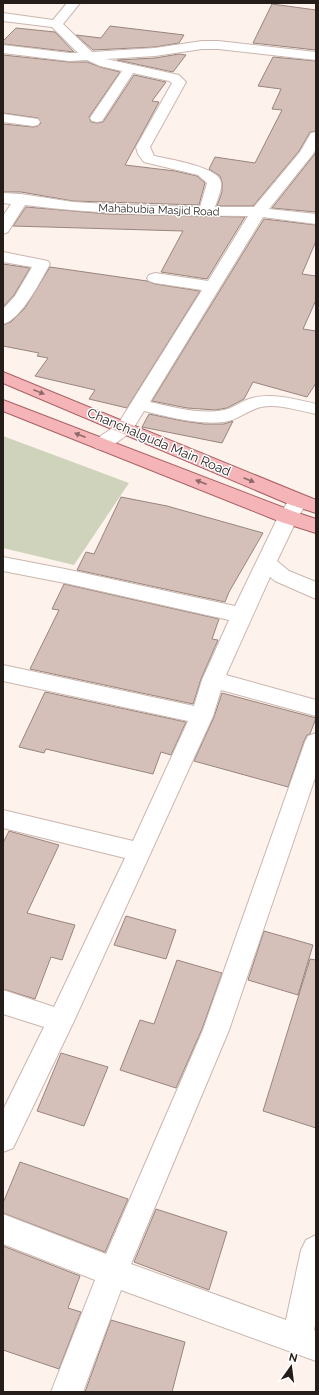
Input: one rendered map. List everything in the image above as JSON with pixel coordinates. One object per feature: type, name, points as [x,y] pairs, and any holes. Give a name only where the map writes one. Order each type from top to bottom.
[{"type":"main road","name":"Chanchalguda Main Road","points":[[3,377],[125,428],[301,508],[316,526]]},
{"type":"main road","name":"Chanchalguda Main Road","points":[[3,405],[102,444],[301,508]]},
{"type":"street","points":[[56,24],[74,3]]},
{"type":"street","points":[[3,17],[56,24],[89,56],[105,63],[174,78],[179,82],[144,147],[145,154],[149,159],[203,172],[214,179],[206,211]]},
{"type":"street","points":[[3,49],[52,56],[89,56],[155,52],[202,45],[218,45],[316,56]]},
{"type":"street","points":[[97,118],[130,68]]},
{"type":"street","points":[[3,118],[33,122]]},
{"type":"street","points":[[102,444],[125,428],[258,212],[306,154],[316,136]]},
{"type":"street","name":"Mahabubia Masjid Road","points":[[3,198],[22,199],[73,207],[125,210],[258,212],[316,219]]},
{"type":"street","points":[[3,230],[22,199]]},
{"type":"street","points":[[3,257],[42,264],[22,298],[3,319]]},
{"type":"street","points":[[155,278],[212,286]]},
{"type":"street","points":[[139,405],[195,415],[222,416],[234,414],[259,402],[285,403],[316,409]]},
{"type":"street","points":[[3,1139],[61,1021],[202,716],[213,680],[241,615],[266,563],[301,508]]},
{"type":"street","points":[[266,563],[282,576],[310,587],[316,592]]},
{"type":"street","points":[[3,564],[241,615]]},
{"type":"street","points":[[3,673],[202,716]]},
{"type":"street","points":[[213,680],[316,708]]},
{"type":"street","points":[[67,1392],[113,1272],[216,1030],[316,742]]},
{"type":"street","points":[[3,819],[140,852]]},
{"type":"street","points":[[3,1002],[61,1021]]},
{"type":"street","points":[[3,1229],[113,1272],[306,1342],[316,1250]]},
{"type":"green space","points":[[3,436],[129,483],[74,565],[3,548]]},
{"type":"building","points":[[272,4],[316,10],[316,50],[253,43]]},
{"type":"building","points":[[110,26],[184,35],[179,43],[155,47],[93,50],[76,35],[101,38]]},
{"type":"building","points":[[16,28],[55,32],[74,52],[3,44],[3,41]]},
{"type":"building","points":[[179,54],[186,55],[173,72],[117,60],[155,58]]},
{"type":"building","points":[[3,55],[69,62],[87,62],[120,72],[89,117],[91,122],[97,123],[103,122],[134,75],[166,82],[152,101],[159,102],[125,165],[175,171],[197,176],[205,183],[199,205],[73,201],[21,192],[3,192],[3,124],[33,127],[38,126],[41,123],[38,118],[3,113]]},
{"type":"building","points":[[273,57],[316,61],[316,131],[310,132],[299,151],[253,206],[217,206],[222,192],[222,182],[220,176],[209,169],[215,157],[255,163],[282,110],[272,109],[281,89],[258,86]]},
{"type":"building","points":[[316,152],[316,212],[272,208],[314,155]]},
{"type":"building","points":[[26,207],[108,214],[245,217],[207,279],[161,272],[183,231],[13,226]]},
{"type":"building","points":[[264,219],[316,225],[316,241],[302,274],[316,276],[316,300],[303,329],[316,331],[316,383],[307,397],[253,382],[244,399],[227,408],[215,410],[187,408],[152,401]]},
{"type":"building","points":[[3,264],[30,268],[14,295],[3,307]]},
{"type":"building","points":[[50,267],[147,281],[155,284],[200,291],[127,408],[89,399],[95,390],[35,376],[48,358],[37,356],[39,353],[3,346],[3,325],[11,322],[25,308]]},
{"type":"building","points":[[149,414],[204,424],[224,424],[233,421],[222,443],[142,427]]},
{"type":"building","points":[[121,497],[167,506],[263,533],[229,592],[225,602],[77,570],[86,552],[94,554]]},
{"type":"building","points":[[64,584],[219,619],[212,639],[218,640],[201,679],[193,704],[30,669],[59,610],[52,609]]},
{"type":"building","points":[[45,692],[186,722],[171,755],[161,752],[153,774],[46,749],[44,753],[19,747]]},
{"type":"building","points":[[222,693],[316,718],[310,734],[307,735],[304,741],[288,787],[194,761],[214,717]]},
{"type":"building","points":[[9,831],[59,845],[27,913],[75,925],[62,960],[51,957],[35,999],[3,989],[3,843]]},
{"type":"building","points":[[126,916],[176,930],[166,959],[114,945]]},
{"type":"building","points":[[264,931],[313,945],[298,995],[248,980]]},
{"type":"building","points":[[310,959],[316,960],[316,1128],[263,1111]]},
{"type":"building","points":[[177,960],[222,973],[202,1029],[176,1088],[120,1070],[140,1020],[154,1024]]},
{"type":"building","points":[[61,1053],[108,1067],[84,1126],[37,1111]]},
{"type":"building","points":[[20,1162],[128,1199],[105,1252],[3,1213],[3,1203]]},
{"type":"building","points":[[156,1209],[227,1232],[209,1290],[134,1262]]},
{"type":"building","points":[[3,1246],[80,1276],[68,1308],[81,1312],[59,1369],[3,1350]]},
{"type":"building","points":[[111,1320],[185,1342],[172,1392],[85,1392]]}]
